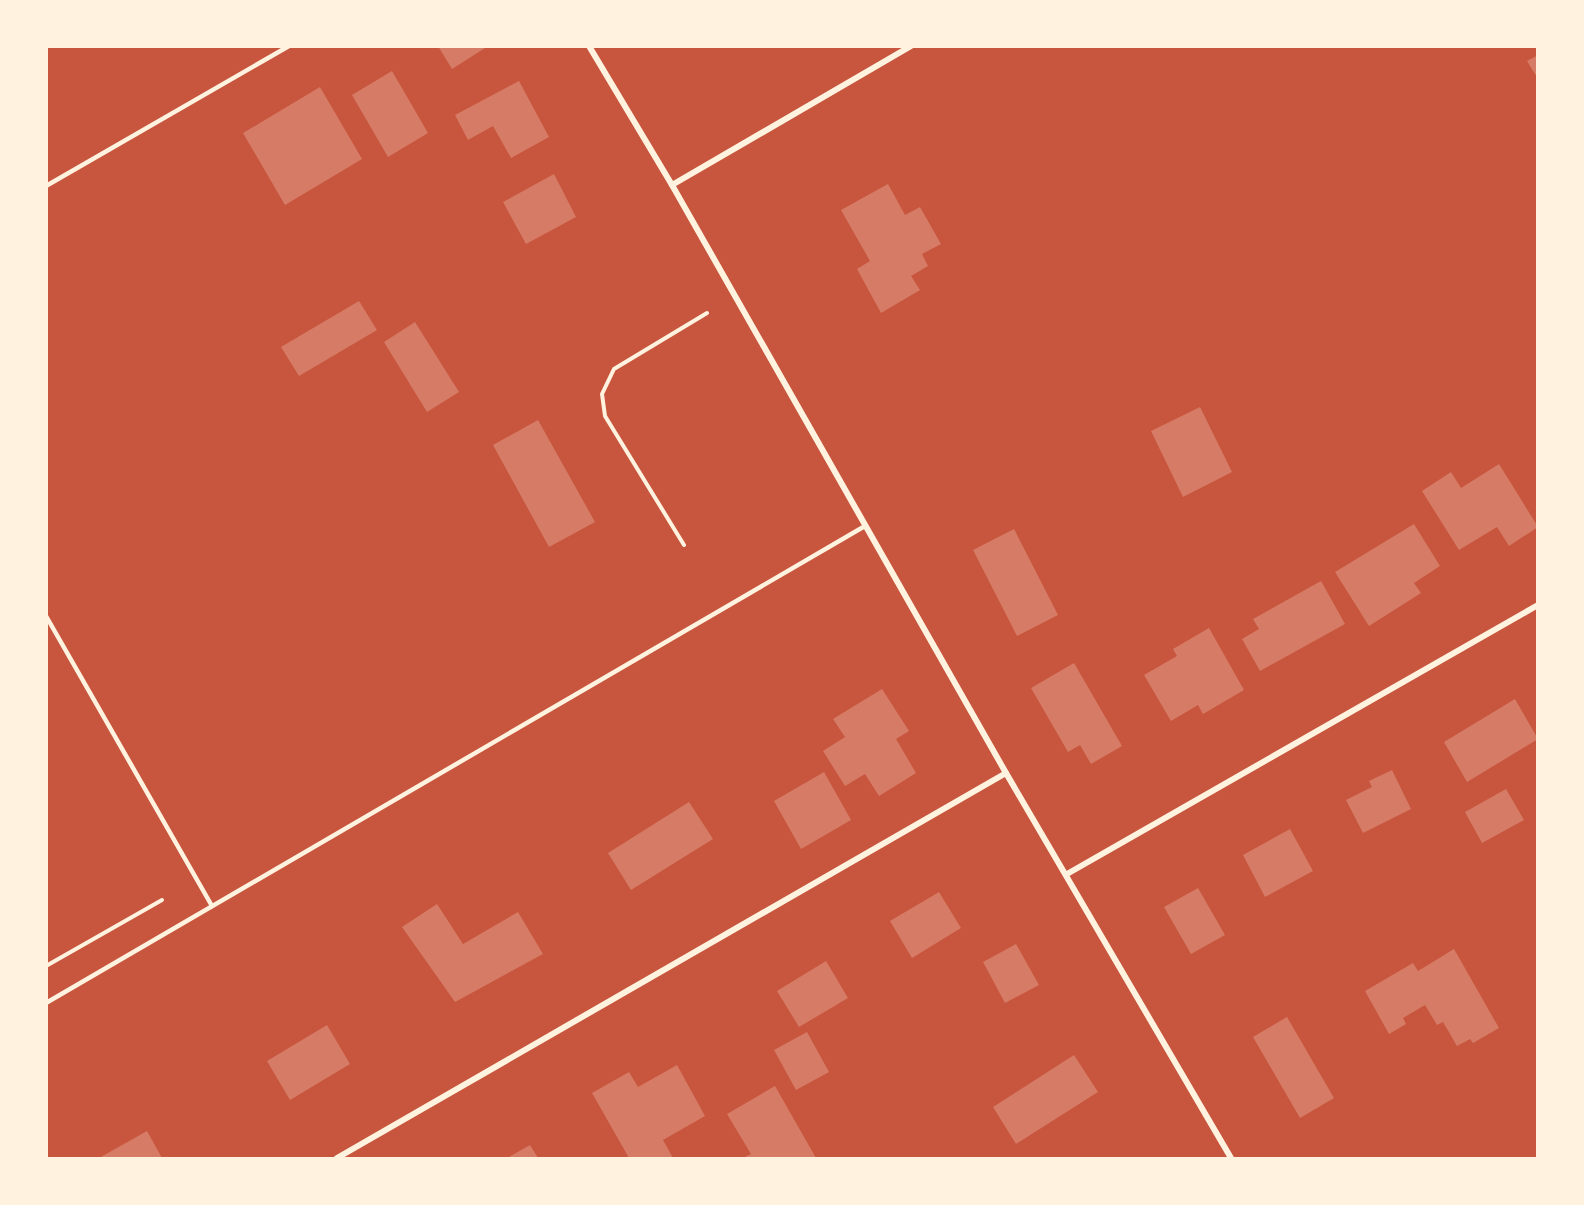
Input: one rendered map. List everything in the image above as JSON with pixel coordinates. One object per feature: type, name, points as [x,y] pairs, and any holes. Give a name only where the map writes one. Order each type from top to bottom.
[{"type":"street","points":[[589,46],[672,185],[1006,773],[1231,1158]]},
{"type":"street","points":[[672,185],[911,46]]},
{"type":"street","points":[[1067,874],[1538,605]]},
{"type":"street","points":[[337,1158],[1006,773]]},
{"type":"lane","points":[[46,186],[289,46]]},
{"type":"lane","points":[[46,1003],[865,526]]},
{"type":"lane","points":[[46,616],[212,906]]},
{"type":"path","points":[[684,545],[605,416],[602,394],[614,369],[707,313]]},
{"type":"path","points":[[46,966],[162,900]]},
{"type":"building","points":[[438,46],[484,46],[485,48],[452,69]]},
{"type":"building","points":[[1538,55],[1538,79],[1527,61]]},
{"type":"building","points":[[392,71],[428,133],[388,157],[352,95]]},
{"type":"building","points":[[519,81],[549,137],[511,158],[493,126],[468,140],[455,115]]},
{"type":"building","points":[[320,87],[362,159],[285,205],[243,133]]},
{"type":"building","points":[[554,174],[576,217],[526,244],[503,202]]},
{"type":"building","points":[[888,184],[905,215],[920,207],[941,244],[922,254],[928,266],[911,276],[920,290],[881,313],[857,269],[870,261],[841,210]]},
{"type":"building","points":[[359,301],[377,330],[299,376],[281,347]]},
{"type":"building","points":[[415,322],[459,392],[427,412],[384,342]]},
{"type":"building","points":[[1200,407],[1232,472],[1183,497],[1151,431]]},
{"type":"building","points":[[538,420],[595,522],[549,547],[493,445]]},
{"type":"building","points":[[1499,464],[1538,527],[1509,546],[1497,527],[1459,550],[1422,491],[1451,472],[1461,488]]},
{"type":"building","points":[[1414,524],[1440,566],[1414,583],[1421,593],[1369,626],[1335,572]]},
{"type":"building","points":[[1014,529],[1058,615],[1017,636],[973,550]]},
{"type":"building","points":[[1321,581],[1345,624],[1260,671],[1242,639],[1259,629],[1253,619]]},
{"type":"building","points":[[1209,628],[1244,690],[1203,714],[1198,705],[1171,721],[1144,675],[1177,656],[1173,649]]},
{"type":"building","points":[[1074,663],[1122,746],[1091,764],[1080,745],[1068,752],[1031,688]]},
{"type":"building","points":[[882,689],[909,731],[896,739],[916,773],[879,796],[865,774],[845,786],[823,751],[845,737],[833,719]]},
{"type":"building","points":[[1515,699],[1538,739],[1467,782],[1444,742]]},
{"type":"building","points":[[1392,770],[1411,809],[1363,833],[1346,800],[1372,787],[1369,781]]},
{"type":"building","points":[[824,772],[851,820],[801,849],[774,801]]},
{"type":"building","points":[[1506,789],[1524,820],[1482,843],[1465,812]]},
{"type":"building","points":[[689,802],[713,839],[631,890],[608,853]]},
{"type":"building","points":[[1290,829],[1313,871],[1265,897],[1243,855]]},
{"type":"building","points":[[1198,888],[1225,935],[1191,954],[1164,907]]},
{"type":"building","points":[[939,892],[961,928],[912,958],[890,921]]},
{"type":"building","points":[[437,904],[463,944],[518,912],[543,954],[455,1002],[402,927]]},
{"type":"building","points":[[1016,944],[1039,985],[1005,1003],[983,962]]},
{"type":"building","points":[[1454,949],[1499,1028],[1473,1043],[1470,1039],[1457,1046],[1443,1022],[1437,1025],[1425,1005],[1403,1018],[1406,1024],[1389,1034],[1365,991],[1413,963],[1418,971]]},
{"type":"building","points":[[826,961],[848,998],[799,1027],[777,991]]},
{"type":"building","points":[[1287,1017],[1334,1098],[1300,1118],[1253,1037]]},
{"type":"building","points":[[327,1025],[350,1064],[290,1100],[267,1061]]},
{"type":"building","points":[[807,1032],[829,1072],[796,1090],[774,1050]]},
{"type":"building","points":[[1074,1055],[1098,1092],[1016,1144],[993,1107]]},
{"type":"building","points":[[677,1065],[705,1116],[663,1140],[673,1158],[629,1158],[592,1093],[629,1072],[638,1087]]},
{"type":"building","points":[[775,1086],[816,1158],[743,1158],[751,1154],[727,1114]]},
{"type":"building","points":[[147,1131],[162,1158],[99,1158]]},
{"type":"building","points":[[530,1145],[538,1158],[507,1158]]}]
